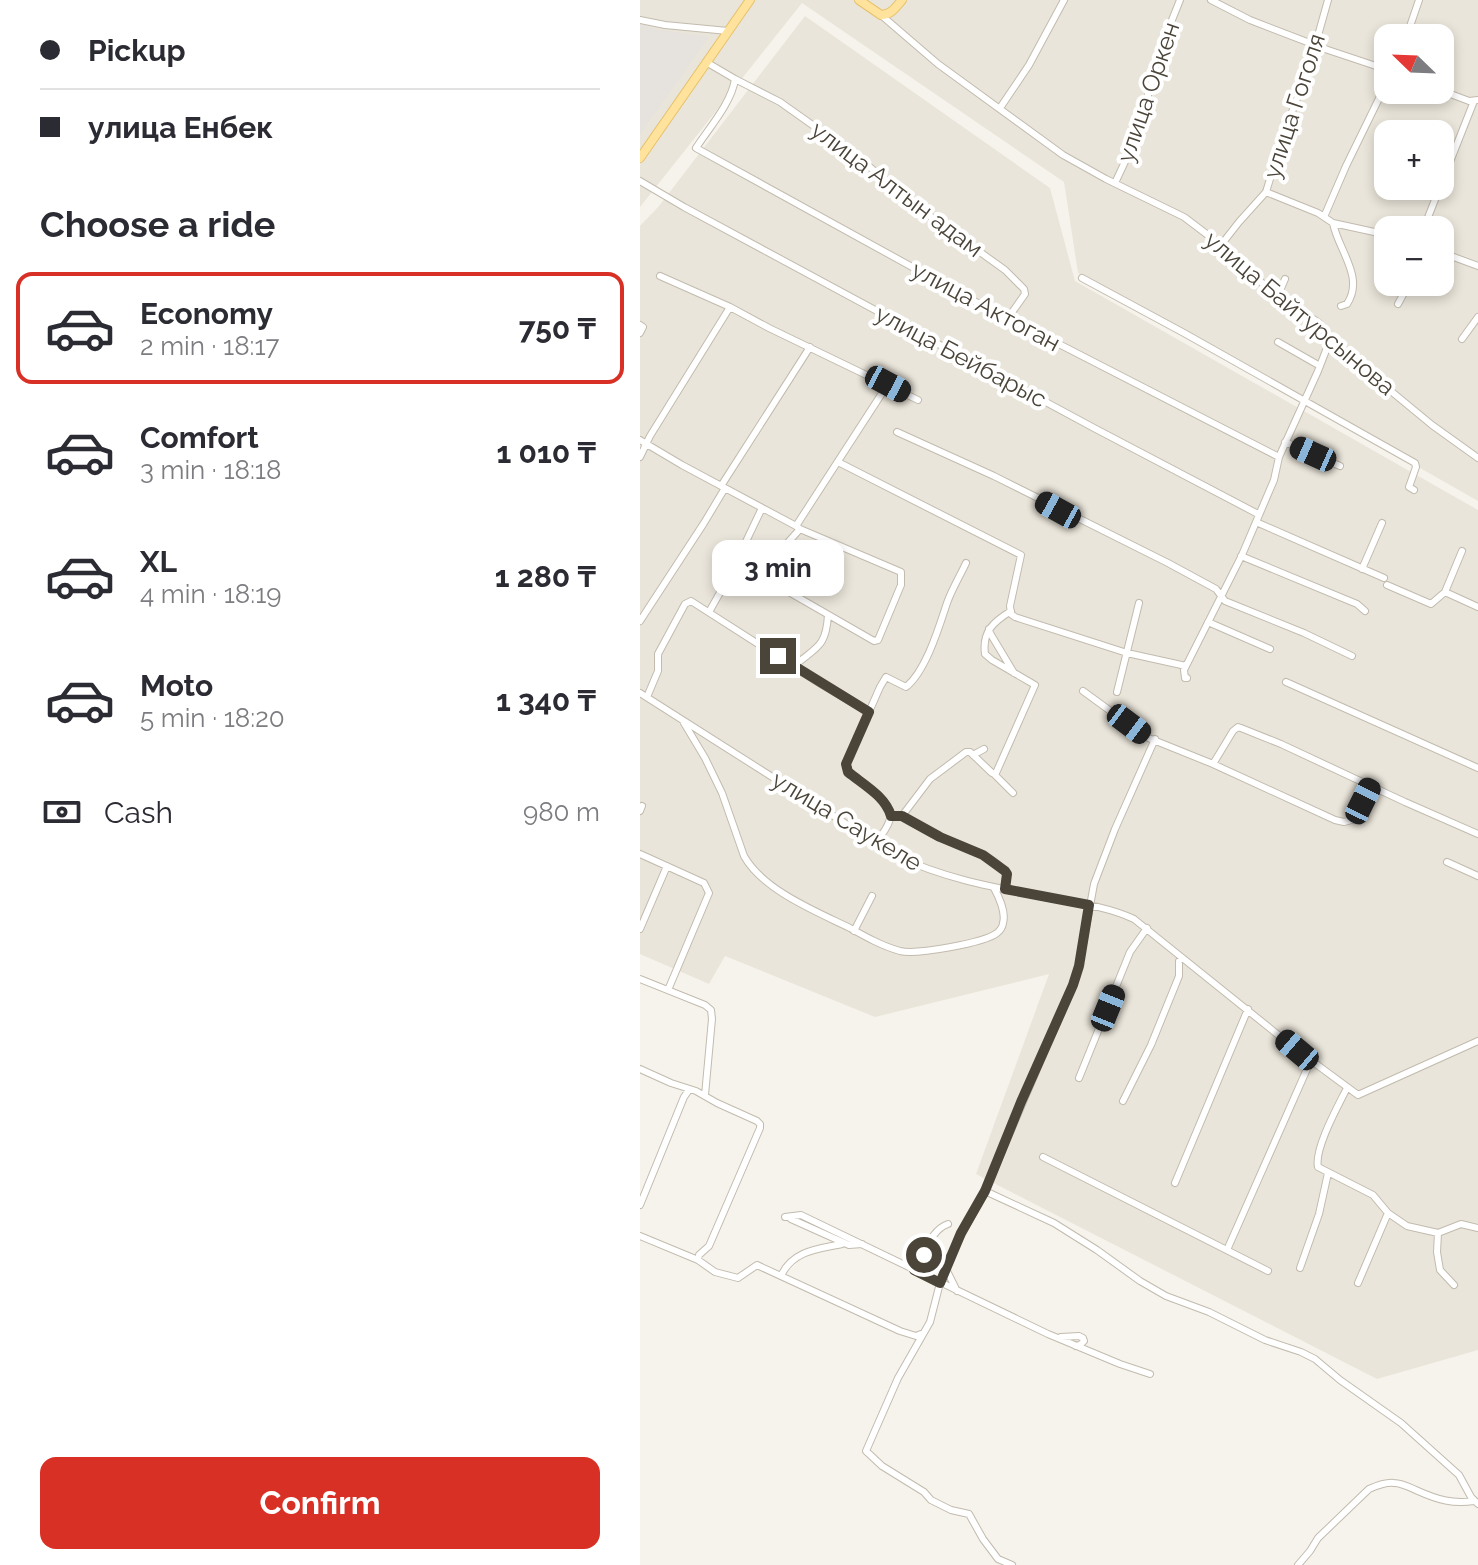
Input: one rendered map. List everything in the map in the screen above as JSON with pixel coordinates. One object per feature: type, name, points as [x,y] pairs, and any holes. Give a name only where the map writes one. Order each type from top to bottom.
[{"type":"main road","points":[[640,158],[750,0]]},
{"type":"main road","points":[[859,0],[881,15],[890,13],[902,0]]},
{"type":"street","points":[[1000,108],[1029,65],[1064,0]]},
{"type":"street","name":"улица Оркен","points":[[1115,183],[1137,136],[1160,50],[1180,0]]},
{"type":"street","points":[[1211,0],[1250,20],[1374,65]]},
{"type":"street","name":"улица Гоголя","points":[[1221,245],[1266,192],[1328,0]]},
{"type":"street","points":[[1411,24],[1419,0]]},
{"type":"street","points":[[892,25],[894,9]]},
{"type":"street","name":"улица Байтурсынова","points":[[881,15],[938,64],[1063,155],[1184,217],[1221,245],[1262,283],[1319,323],[1330,340],[1432,425],[1478,458]]},
{"type":"street","points":[[640,20],[728,31]]},
{"type":"street","points":[[706,62],[735,79]]},
{"type":"street","name":"улица Актоган","points":[[735,79],[730,95],[696,148],[923,274],[1279,457]]},
{"type":"street","name":"улица Алтын адам","points":[[735,79],[780,102],[851,152],[920,209],[1005,270],[1024,289],[1025,294],[1008,318]]},
{"type":"street","points":[[1429,216],[1476,100],[1454,94]]},
{"type":"street","points":[[1324,217],[1376,104]]},
{"type":"street","name":"улица Бейбарыс","points":[[640,181],[1257,518],[1431,604],[1445,592]]},
{"type":"street","points":[[1266,192],[1318,213],[1333,223],[1374,232]]},
{"type":"street","points":[[1333,223],[1354,278],[1351,299],[1341,306]]},
{"type":"street","points":[[1454,257],[1478,266]]},
{"type":"street","points":[[660,276],[918,400]]},
{"type":"street","points":[[1082,278],[1415,463],[1409,487],[1414,490]]},
{"type":"street","points":[[1278,295],[1285,279]]},
{"type":"street","points":[[1398,304],[1402,296]]},
{"type":"street","points":[[640,457],[730,307]]},
{"type":"street","points":[[1462,339],[1478,317]]},
{"type":"street","points":[[640,325],[643,327],[640,333]]},
{"type":"street","points":[[1187,678],[1184,674],[1186,666],[1241,556],[1274,480],[1285,442],[1330,340]]},
{"type":"street","points":[[1278,342],[1320,366]]},
{"type":"street","points":[[640,621],[704,523],[810,347]]},
{"type":"street","points":[[640,440],[798,527],[901,572],[898,599],[876,641],[761,576],[761,569],[782,549],[798,527],[888,384]]},
{"type":"street","points":[[897,432],[994,476],[1168,563],[1216,589],[1225,601],[1352,656]]},
{"type":"street","points":[[1285,442],[1340,466]]},
{"type":"street","points":[[838,462],[1021,555],[1011,601],[1011,611],[1015,617],[1127,653],[1186,666]]},
{"type":"street","points":[[709,612],[762,508]]},
{"type":"street","points":[[1362,569],[1382,523]]},
{"type":"street","points":[[1462,551],[1445,592],[1478,607]]},
{"type":"street","points":[[1241,556],[1357,604],[1365,611]]},
{"type":"street","points":[[876,842],[891,816],[888,807],[848,772],[846,764],[886,677],[906,687],[914,679],[966,563]]},
{"type":"street","points":[[647,697],[658,671],[658,654],[685,604],[691,601],[869,712]]},
{"type":"street","points":[[1117,692],[1139,603]]},
{"type":"street","points":[[994,774],[1035,685],[985,654],[984,645],[991,625],[1011,611]]},
{"type":"street","points":[[794,666],[820,645],[828,615]]},
{"type":"street","points":[[1208,622],[1270,649]]},
{"type":"street","points":[[989,629],[1014,673]]},
{"type":"street","points":[[1286,682],[1478,768]]},
{"type":"street","points":[[1083,691],[1146,737],[1335,820],[1344,822],[1355,819],[1371,785]]},
{"type":"street","name":"улица Саукеле","points":[[640,693],[918,866],[994,888],[1120,913],[1147,928],[1347,1088]]},
{"type":"street","points":[[682,720],[722,793],[748,864],[779,890],[805,906],[886,947],[905,952],[952,947],[998,933],[1004,919],[994,888]]},
{"type":"street","points":[[1213,764],[1238,727],[1478,834]]},
{"type":"street","points":[[1012,1565],[998,1559],[969,1514],[951,1510],[931,1500],[866,1451],[898,1378],[930,1322],[946,1268],[961,1233],[985,1191],[1073,985],[1091,893],[1155,739]]},
{"type":"street","points":[[973,755],[984,749]]},
{"type":"street","points":[[902,816],[930,779],[969,751],[1013,793]]},
{"type":"street","points":[[891,816],[902,816],[991,859],[1007,874],[1005,889]]},
{"type":"street","points":[[640,854],[704,883],[709,893],[668,990]]},
{"type":"street","points":[[1447,862],[1478,876]]},
{"type":"street","points":[[640,929],[667,866]]},
{"type":"street","points":[[854,931],[872,896]]},
{"type":"street","points":[[1079,1078],[1130,952],[1147,928]]},
{"type":"street","points":[[1123,1101],[1151,1045],[1179,976],[1179,961],[1182,958]]},
{"type":"street","points":[[640,979],[711,1010],[705,1095]]},
{"type":"street","points":[[1175,1183],[1248,1009]]},
{"type":"street","points":[[1478,1041],[1361,1094],[1347,1088],[1316,1162],[1328,1173],[1373,1195],[1388,1213],[1407,1226],[1438,1233],[1461,1224],[1478,1228]]},
{"type":"street","points":[[1227,1250],[1311,1060]]},
{"type":"street","points":[[640,1069],[705,1095],[760,1124],[709,1246],[698,1260]]},
{"type":"street","points":[[640,1205],[684,1097],[693,1091],[703,1090],[705,1086]]},
{"type":"street","points":[[1043,1157],[1268,1271]]},
{"type":"street","points":[[1300,1268],[1319,1214],[1328,1173]]},
{"type":"street","points":[[985,1191],[1054,1223],[1166,1296],[1315,1359],[1401,1423],[1459,1475],[1476,1502],[1458,1504],[1439,1500],[1393,1482],[1369,1489],[1318,1538],[1298,1565]]},
{"type":"street","points":[[1358,1283],[1388,1213]]},
{"type":"street","points":[[862,1244],[845,1244],[786,1218],[801,1215],[862,1244],[940,1283],[1057,1338],[1138,1372],[1150,1374]]},
{"type":"street","points":[[914,1270],[935,1233],[948,1224]]},
{"type":"street","points":[[1438,1233],[1440,1270],[1454,1285]]},
{"type":"street","points":[[640,1236],[698,1260],[715,1272],[738,1278],[757,1265],[900,1331],[916,1336],[921,1334]]},
{"type":"street","points":[[781,1276],[800,1254],[845,1244]]},
{"type":"street","points":[[946,1268],[957,1291]]},
{"type":"shaded area","points":[[640,0],[1478,0],[1478,501],[1078,273],[1064,182],[802,3],[640,207]]},
{"type":"shaded area","points":[[805,16],[1050,188],[1075,281],[1478,510],[1478,1350],[1377,1379],[976,1174],[1049,974],[875,1017],[725,956],[709,984],[640,954],[640,226],[659,206]]},
{"type":"shaded area","points":[[640,24],[709,37],[640,134]]},
{"type":"route","points":[[778,656],[869,712],[846,769],[879,796],[891,816],[902,816],[991,859],[1007,874],[1005,889],[1089,905],[1073,985],[985,1191],[961,1233],[940,1283],[914,1270],[924,1255]]}]
